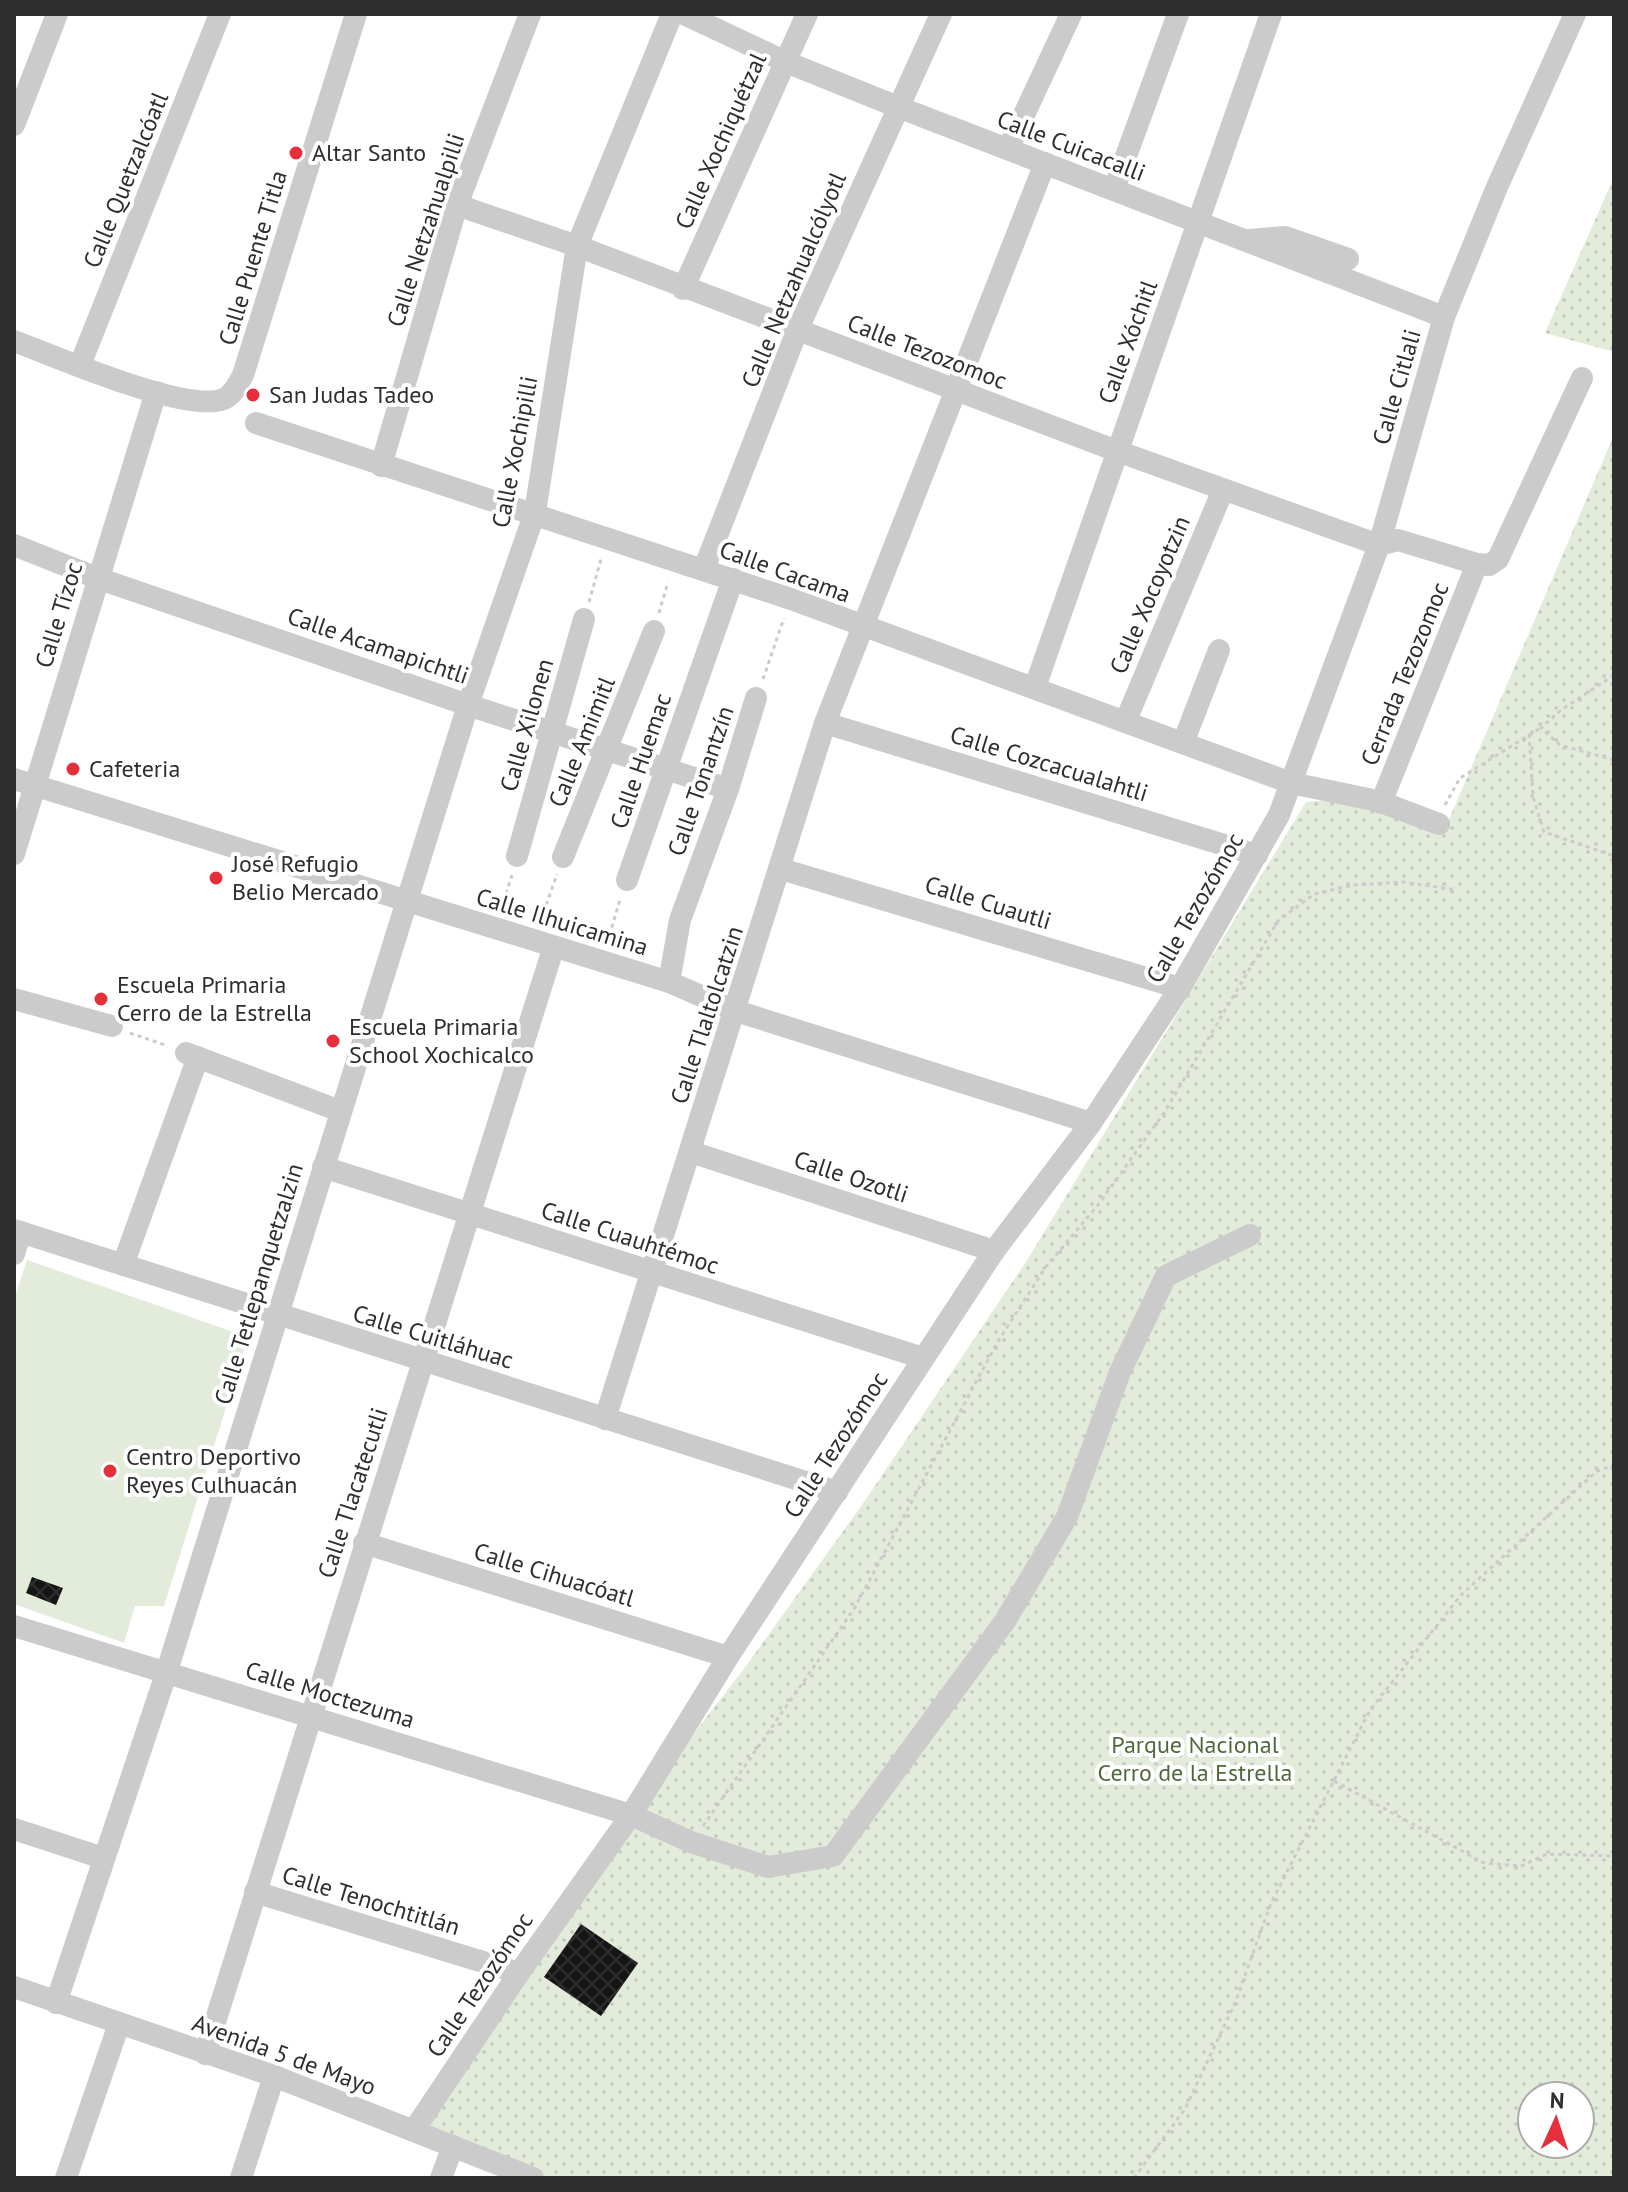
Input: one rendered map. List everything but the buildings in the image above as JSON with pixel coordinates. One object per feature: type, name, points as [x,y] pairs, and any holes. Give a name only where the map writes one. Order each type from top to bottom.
[{"type":"street","points":[[14,125],[57,14]]},
{"type":"street","name":"Calle Quetzalcóatl","points":[[80,365],[220,14]]},
{"type":"street","name":"Calle Puente Titla","points":[[156,392],[213,401],[227,398],[243,375],[356,14]]},
{"type":"street","name":"Calle Netzahualpilli","points":[[381,466],[457,205],[530,14]]},
{"type":"street","name":"Calle Xochipilli","points":[[405,901],[535,512],[577,246],[672,14]]},
{"type":"street","name":"Calle Cuicacalli","points":[[684,14],[786,62],[898,107],[1444,317]]},
{"type":"street","name":"Calle Xochiquétzal","points":[[683,289],[807,14]]},
{"type":"street","name":"Calle Netzahualcólyotl","points":[[704,569],[797,331],[941,14]]},
{"type":"street","points":[[1008,149],[1071,14]]},
{"type":"street","points":[[1114,189],[1178,14]]},
{"type":"street","name":"Calle Xóchitl","points":[[1035,687],[1271,14]]},
{"type":"street","name":"Calle Citlali","points":[[1291,783],[1379,545],[1444,317],[1497,187],[1575,14]]},
{"type":"street","points":[[862,628],[1045,163]]},
{"type":"street","name":"Calle Tezozomoc","points":[[457,205],[577,246],[683,289],[1117,451],[1379,545]]},
{"type":"street","points":[[1242,241],[1285,237],[1348,259]]},
{"type":"street","points":[[14,341],[156,392]]},
{"type":"street","name":"Cerrada Tezozomoc","points":[[1379,545],[1398,540],[1477,564],[1489,565],[1498,559],[1582,378]]},
{"type":"street","name":"Calle Tízoc","points":[[14,854],[25,783],[97,578],[156,392]]},
{"type":"street","name":"Calle Cacama","points":[[256,423],[381,466],[535,512],[791,599],[862,628],[1035,687],[1291,783],[1381,803],[1437,823]]},
{"type":"street","name":"Calle Xocoyotzin","points":[[1126,720],[1223,490]]},
{"type":"street","name":"Calle Acamapichtli","points":[[14,545],[97,578],[468,705],[728,789]]},
{"type":"street","name":"Cerrada Tezozomoc","points":[[1381,803],[1477,564]]},
{"type":"street","name":"Calle Huemac","points":[[627,880],[733,579]]},
{"type":"street","name":"Calle Xilonen","points":[[517,856],[584,619]]},
{"type":"street","name":"Calle Tlaltolcatzin","points":[[605,1419],[654,1273],[825,723],[862,628]]},
{"type":"street","name":"Calle Amimitl","points":[[563,857],[654,631]]},
{"type":"street","points":[[1183,743],[1219,650]]},
{"type":"street","name":"Calle Tonantzín","points":[[669,982],[680,920],[728,789],[756,698]]},
{"type":"street","name":"Calle Cozcacualahtli","points":[[825,723],[1257,855]]},
{"type":"street","name":"Calle Ilhuicamina","points":[[25,783],[495,928],[543,946],[669,982],[736,1011],[1091,1123]]},
{"type":"street","name":"Calle Tezozómoc","points":[[414,2130],[519,1973],[631,1815],[728,1657],[994,1251],[1091,1123],[1180,988],[1279,815],[1291,783]]},
{"type":"street","name":"Calle Cuautli","points":[[781,869],[1180,988]]},
{"type":"street","name":"Calle Tetlepanquetzalzin","points":[[56,2003],[166,1674],[405,901]]},
{"type":"street","name":"Calle Tlacatecutli","points":[[205,2054],[423,1361],[543,946]]},
{"type":"street","points":[[14,999],[112,1026]]},
{"type":"street","points":[[123,1265],[191,1055],[340,1111]]},
{"type":"street","name":"Calle Ozotli","points":[[691,1152],[994,1251]]},
{"type":"street","name":"Calle Cuauhtémoc","points":[[323,1167],[923,1358]]},
{"type":"street","points":[[14,1254],[18,1231]]},
{"type":"street","name":"Calle Cuitláhuac","points":[[18,1231],[837,1492]]},
{"type":"street","name":"Calle Moctezuma","points":[[14,1626],[631,1815],[691,1842],[768,1867],[833,1856],[1005,1621],[1067,1517],[1120,1372],[1166,1276],[1250,1235]]},
{"type":"street","name":"Calle Cihuacóatl","points":[[364,1543],[728,1657]]},
{"type":"street","points":[[14,1829],[103,1858]]},
{"type":"street","name":"Calle Tenochtitlán","points":[[255,1892],[519,1973]]},
{"type":"street","name":"Avenida 5 de Mayo","points":[[14,1987],[274,2076],[533,2178]]},
{"type":"street","points":[[66,2178],[119,2024]]},
{"type":"street","points":[[241,2178],[274,2076]]},
{"type":"street","points":[[441,2178],[453,2146]]},
{"type":"path","points":[[584,619],[607,536]]},
{"type":"path","points":[[654,631],[674,559]]},
{"type":"path","name":"Calle Tonantzín","points":[[756,698],[791,599]]},
{"type":"path","points":[[1437,823],[1460,778],[1541,728],[1561,710],[1614,675]]},
{"type":"path","points":[[1541,728],[1560,745],[1614,760]]},
{"type":"path","points":[[1529,734],[1533,797],[1544,832],[1614,856]]},
{"type":"path","points":[[495,928],[517,856]]},
{"type":"path","points":[[543,946],[563,857]]},
{"type":"path","points":[[601,961],[627,880]]},
{"type":"path","points":[[691,1842],[854,1609],[997,1343],[1045,1268],[1098,1205],[1164,1113],[1278,921],[1314,894],[1353,885],[1403,882],[1457,890]]},
{"type":"path","points":[[112,1026],[191,1055]]},
{"type":"path","points":[[1134,2178],[1185,2109],[1235,2003],[1271,1903],[1370,1710],[1461,1595],[1597,1471],[1614,1465]]},
{"type":"path","points":[[1334,1781],[1484,1863],[1521,1866],[1547,1854],[1614,1856]]},
{"type":"green space","points":[[1614,177],[1614,352],[1545,333]]},
{"type":"green space","name":"Parque Nacional Cerro de la Estrella","points":[[1614,435],[1614,2178],[551,2178],[421,2128],[631,1815],[746,1666],[862,1505],[1026,1262],[1306,802],[1341,799],[1444,831]]},
{"type":"green space","name":"Centro Deportivo Reyes Culhuacán","points":[[27,1260],[248,1337],[164,1606],[135,1606],[124,1643],[14,1604],[14,1299]]},
{"type":"place","name":"Altar Santo","points":[[296,153]]},
{"type":"place","name":"San Judas Tadeo","points":[[253,395]]},
{"type":"place","name":"Cafeteria","points":[[73,769]]},
{"type":"place","name":"José Refugio Belio Mercado","points":[[216,878]]},
{"type":"place","name":"Escuela Primaria Cerro de la Estrella","points":[[101,999]]},
{"type":"place","name":"Escuela Primaria School Xochicalco","points":[[333,1041]]},
{"type":"place","name":"Centro Deportivo Reyes Culhuacán","points":[[110,1471]]}]
